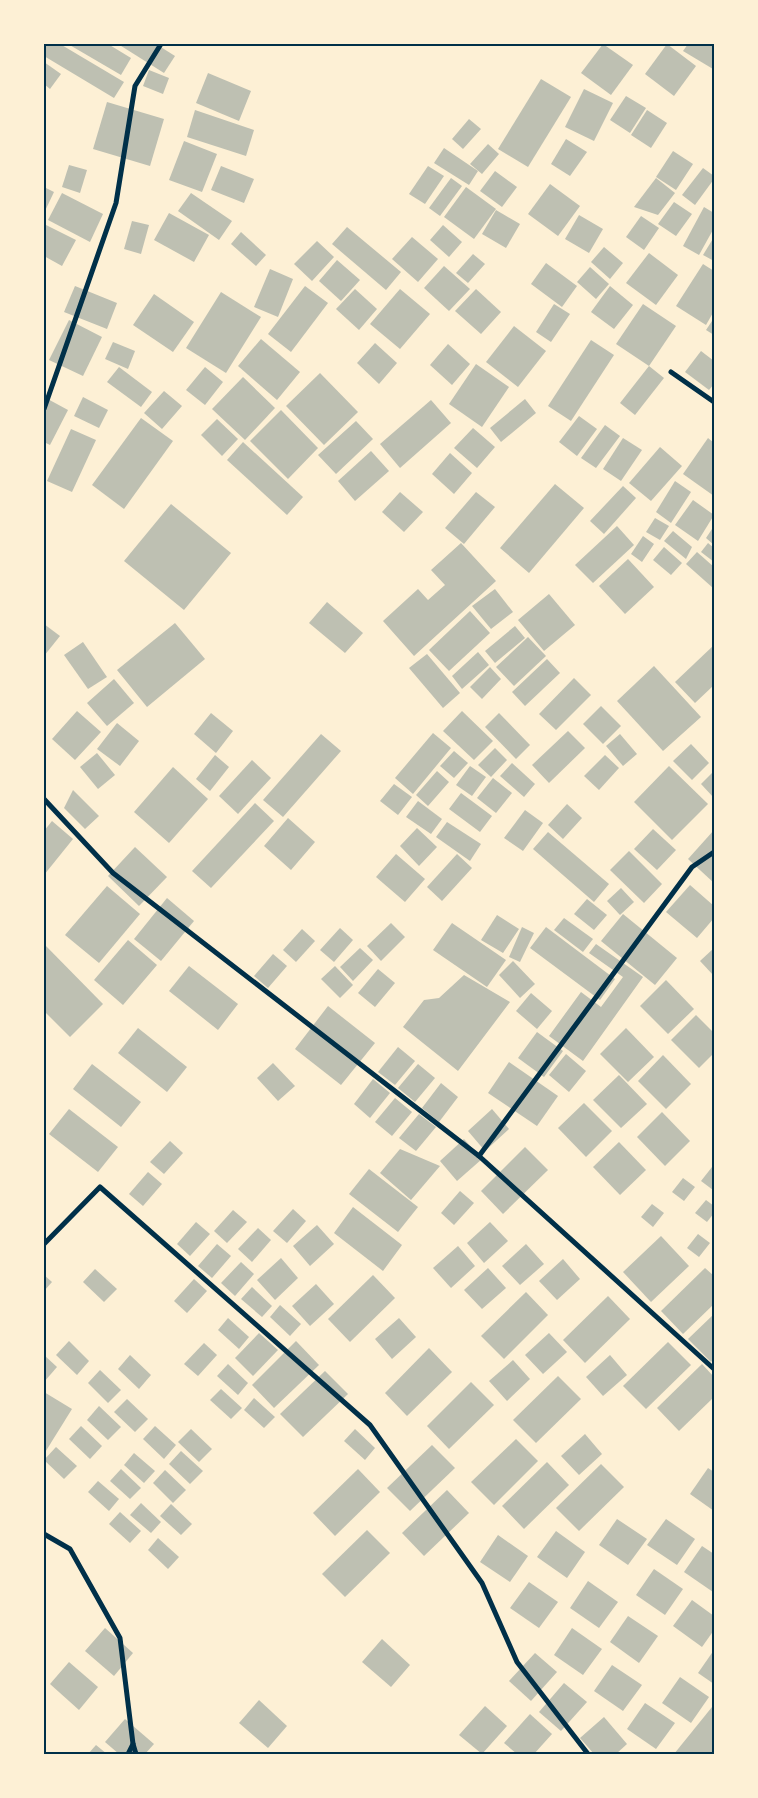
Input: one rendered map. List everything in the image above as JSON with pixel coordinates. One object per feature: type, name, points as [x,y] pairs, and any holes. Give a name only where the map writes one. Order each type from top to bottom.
[{"type":"street","points":[[44,409],[116,203],[135,86],[161,44]]},
{"type":"street","points":[[671,372],[714,402]]},
{"type":"street","points":[[44,799],[113,873],[479,1156],[714,1369]]},
{"type":"street","points":[[479,1156],[692,867],[714,852]]},
{"type":"street","points":[[44,1244],[100,1188],[370,1425],[482,1583],[517,1662],[588,1754]]},
{"type":"street","points":[[44,1534],[70,1549],[120,1638],[133,1744],[136,1754]]},
{"type":"street","points":[[128,1754],[133,1744]]},
{"type":"building","points":[[44,44],[60,44],[124,82],[114,98],[44,56]]},
{"type":"building","points":[[68,44],[108,44],[131,58],[121,75]]},
{"type":"building","points":[[118,44],[156,44],[175,56],[164,73]]},
{"type":"building","points":[[603,44],[633,65],[611,95],[581,73]]},
{"type":"building","points":[[667,44],[696,66],[674,96],[645,74]]},
{"type":"building","points":[[688,44],[714,44],[713,69],[683,51]]},
{"type":"building","points":[[44,62],[61,74],[50,89],[44,84]]},
{"type":"building","points":[[149,70],[169,78],[163,94],[143,86]]},
{"type":"building","points":[[208,73],[251,91],[239,121],[196,103]]},
{"type":"building","points":[[541,79],[571,97],[528,167],[498,149]]},
{"type":"building","points":[[584,89],[613,103],[594,141],[565,127]]},
{"type":"building","points":[[626,96],[646,108],[630,133],[610,120]]},
{"type":"building","points":[[107,102],[164,119],[150,166],[93,149]]},
{"type":"building","points":[[195,110],[254,130],[246,156],[187,137]]},
{"type":"building","points":[[647,110],[667,123],[651,148],[631,135]]},
{"type":"building","points":[[469,119],[481,129],[463,149],[452,139]]},
{"type":"building","points":[[566,139],[587,152],[570,176],[551,164]]},
{"type":"building","points":[[184,141],[217,154],[202,192],[169,180]]},
{"type":"building","points":[[488,144],[499,154],[482,174],[470,164]]},
{"type":"building","points":[[444,148],[478,171],[469,185],[434,163]]},
{"type":"building","points":[[673,151],[693,164],[676,190],[656,177]]},
{"type":"building","points":[[69,165],[87,170],[80,193],[62,187]]},
{"type":"building","points":[[221,166],[254,179],[244,203],[211,190]]},
{"type":"building","points":[[428,166],[444,176],[425,204],[409,194]]},
{"type":"building","points":[[703,168],[714,176],[714,179],[695,205],[682,195]]},
{"type":"building","points":[[495,171],[517,187],[502,207],[480,191]]},
{"type":"building","points":[[451,178],[462,186],[440,216],[429,208]]},
{"type":"building","points":[[656,178],[675,193],[658,215],[634,207]]},
{"type":"building","points":[[550,184],[580,206],[558,236],[528,214]]},
{"type":"building","points":[[44,187],[54,192],[44,213]]},
{"type":"building","points":[[466,187],[496,209],[474,239],[444,217]]},
{"type":"building","points":[[62,193],[103,214],[90,242],[48,220]]},
{"type":"building","points":[[191,193],[232,221],[219,240],[178,211]]},
{"type":"building","points":[[674,202],[692,214],[676,236],[658,224]]},
{"type":"building","points":[[704,207],[714,213],[714,228],[699,255],[683,246]]},
{"type":"building","points":[[496,210],[520,224],[506,248],[482,234]]},
{"type":"building","points":[[169,213],[209,235],[194,262],[154,240]]},
{"type":"building","points":[[579,215],[603,229],[589,253],[565,239]]},
{"type":"building","points":[[641,216],[659,228],[644,250],[626,237]]},
{"type":"building","points":[[132,221],[149,225],[141,254],[124,249]]},
{"type":"building","points":[[44,224],[76,240],[62,266],[44,256]]},
{"type":"building","points":[[443,225],[462,242],[449,257],[430,240]]},
{"type":"building","points":[[347,227],[401,272],[386,290],[332,244]]},
{"type":"building","points":[[241,232],[266,255],[256,266],[231,244]]},
{"type":"building","points":[[412,237],[438,259],[418,282],[392,259]]},
{"type":"building","points":[[714,237],[714,261],[703,255]]},
{"type":"building","points":[[317,241],[334,257],[312,281],[294,264]]},
{"type":"building","points":[[604,247],[623,263],[610,279],[591,262]]},
{"type":"building","points":[[649,253],[678,275],[656,305],[626,283]]},
{"type":"building","points":[[473,254],[485,264],[468,283],[456,273]]},
{"type":"building","points":[[337,260],[360,280],[341,301],[319,281]]},
{"type":"building","points":[[546,263],[577,286],[562,307],[531,284]]},
{"type":"building","points":[[703,264],[714,271],[714,311],[706,325],[676,306]]},
{"type":"building","points":[[444,266],[470,289],[449,311],[424,288]]},
{"type":"building","points":[[590,267],[609,284],[596,299],[577,282]]},
{"type":"building","points":[[270,269],[293,279],[278,317],[254,307]]},
{"type":"building","points":[[75,286],[117,303],[107,329],[64,312]]},
{"type":"building","points":[[305,286],[328,303],[291,352],[268,334]]},
{"type":"building","points":[[610,286],[633,305],[614,329],[591,312]]},
{"type":"building","points":[[355,289],[377,309],[359,330],[336,309]]},
{"type":"building","points":[[400,289],[430,314],[400,349],[370,324]]},
{"type":"building","points":[[476,289],[501,312],[481,334],[455,311]]},
{"type":"building","points":[[221,292],[261,317],[226,373],[186,348]]},
{"type":"building","points":[[154,294],[194,322],[173,352],[133,325]]},
{"type":"building","points":[[554,304],[570,314],[551,342],[536,332]]},
{"type":"building","points":[[643,304],[676,326],[649,366],[616,344]]},
{"type":"building","points":[[714,318],[714,335],[706,330]]},
{"type":"building","points":[[69,320],[102,337],[83,376],[49,360]]},
{"type":"building","points":[[514,326],[546,351],[518,387],[486,362]]},
{"type":"building","points":[[261,339],[300,372],[277,400],[238,366]]},
{"type":"building","points":[[591,340],[614,355],[571,421],[548,406]]},
{"type":"building","points":[[113,342],[135,351],[128,369],[105,359]]},
{"type":"building","points":[[375,343],[397,363],[379,384],[357,363]]},
{"type":"building","points":[[448,344],[470,364],[452,385],[430,365]]},
{"type":"building","points":[[701,351],[714,361],[714,384],[709,390],[685,372]]},
{"type":"building","points":[[476,364],[509,387],[482,427],[449,404]]},
{"type":"building","points":[[649,366],[664,378],[635,415],[620,403]]},
{"type":"building","points":[[119,367],[152,392],[141,407],[107,382]]},
{"type":"building","points":[[205,367],[223,382],[205,405],[186,390]]},
{"type":"building","points":[[320,373],[358,412],[324,445],[286,406]]},
{"type":"building","points":[[243,377],[275,408],[245,440],[212,409]]},
{"type":"building","points":[[164,391],[182,406],[162,429],[144,413]]},
{"type":"building","points":[[44,397],[68,410],[50,445],[44,442]]},
{"type":"building","points":[[83,397],[108,410],[99,428],[74,416]]},
{"type":"building","points":[[525,399],[536,413],[501,442],[490,428]]},
{"type":"building","points":[[431,400],[451,423],[400,468],[380,444]]},
{"type":"building","points":[[281,410],[318,448],[288,479],[250,441]]},
{"type":"building","points":[[579,416],[597,429],[577,456],[559,442]]},
{"type":"building","points":[[141,418],[173,441],[124,509],[92,485]]},
{"type":"building","points":[[217,419],[238,439],[222,456],[201,435]]},
{"type":"building","points":[[356,421],[373,439],[336,474],[318,455]]},
{"type":"building","points":[[605,425],[620,436],[596,468],[581,458]]},
{"type":"building","points":[[473,428],[495,447],[477,468],[454,448]]},
{"type":"building","points":[[71,429],[96,440],[72,492],[47,481]]},
{"type":"building","points":[[623,438],[642,450],[621,481],[603,469]]},
{"type":"building","points":[[708,438],[714,443],[714,496],[683,474]]},
{"type":"building","points":[[243,442],[303,497],[287,515],[227,460]]},
{"type":"building","points":[[660,447],[682,466],[651,501],[629,483]]},
{"type":"building","points":[[371,451],[389,471],[355,501],[338,481]]},
{"type":"building","points":[[450,453],[472,473],[454,494],[432,474]]},
{"type":"building","points":[[675,481],[691,492],[671,523],[656,512]]},
{"type":"building","points":[[555,484],[584,508],[529,573],[500,548]]},
{"type":"building","points":[[623,486],[636,498],[604,534],[590,521]]},
{"type":"building","points":[[400,492],[423,512],[404,532],[382,512]]},
{"type":"building","points":[[476,492],[495,507],[464,544],[445,528]]},
{"type":"building","points":[[693,500],[714,515],[698,541],[675,525]]},
{"type":"building","points":[[171,504],[231,553],[184,610],[124,561]]},
{"type":"building","points":[[655,518],[669,526],[660,540],[646,532]]},
{"type":"building","points":[[617,526],[634,545],[593,583],[575,565]]},
{"type":"building","points":[[714,526],[714,545],[706,538]]},
{"type":"building","points":[[673,531],[692,547],[686,559],[664,541]]},
{"type":"building","points":[[643,536],[654,544],[642,562],[631,554]]},
{"type":"building","points":[[461,543],[496,581],[414,656],[383,621],[418,589],[428,600],[445,585],[431,570]]},
{"type":"building","points":[[708,543],[714,548],[714,562],[701,552]]},
{"type":"building","points":[[664,547],[682,563],[671,575],[653,560]]},
{"type":"building","points":[[697,552],[714,567],[713,588],[686,564]]},
{"type":"building","points":[[628,559],[654,587],[625,614],[599,586]]},
{"type":"building","points":[[495,589],[513,612],[491,629],[472,606]]},
{"type":"building","points":[[549,594],[575,625],[544,651],[518,620]]},
{"type":"building","points":[[327,602],[363,633],[345,653],[309,623]]},
{"type":"building","points":[[470,611],[490,633],[449,671],[429,650]]},
{"type":"building","points":[[175,623],[205,659],[147,707],[117,670]]},
{"type":"building","points":[[44,624],[60,636],[44,656]]},
{"type":"building","points":[[515,626],[525,638],[495,663],[485,651]]},
{"type":"building","points":[[528,637],[546,656],[514,686],[496,667]]},
{"type":"building","points":[[83,642],[107,677],[88,689],[64,655]]},
{"type":"building","points":[[714,645],[714,685],[695,703],[675,682]]},
{"type":"building","points":[[478,652],[489,665],[462,689],[452,676]]},
{"type":"building","points":[[427,654],[460,693],[443,708],[409,668]]},
{"type":"building","points":[[547,659],[560,673],[525,706],[512,692]]},
{"type":"building","points":[[654,666],[701,717],[663,751],[617,701]]},
{"type":"building","points":[[490,667],[501,679],[482,699],[470,687]]},
{"type":"building","points":[[574,678],[591,695],[556,730],[539,714]]},
{"type":"building","points":[[114,679],[134,703],[107,726],[87,703]]},
{"type":"building","points":[[601,706],[621,726],[603,744],[583,724]]},
{"type":"building","points":[[77,711],[101,732],[75,760],[52,739]]},
{"type":"building","points":[[462,711],[493,741],[474,760],[443,731]]},
{"type":"building","points":[[211,713],[233,731],[216,753],[194,734]]},
{"type":"building","points":[[499,713],[530,745],[516,759],[485,727]]},
{"type":"building","points":[[117,723],[139,741],[120,766],[97,749]]},
{"type":"building","points":[[568,731],[585,748],[549,783],[532,765]]},
{"type":"building","points":[[433,733],[451,748],[413,794],[395,778]]},
{"type":"building","points":[[321,734],[341,751],[283,817],[263,800]]},
{"type":"building","points":[[620,734],[637,754],[623,766],[606,746]]},
{"type":"building","points":[[691,744],[709,763],[692,780],[673,761]]},
{"type":"building","points":[[495,748],[507,760],[491,777],[478,765]]},
{"type":"building","points":[[454,751],[468,763],[454,778],[440,766]]},
{"type":"building","points":[[97,753],[115,775],[98,789],[80,767]]},
{"type":"building","points":[[215,755],[229,767],[210,791],[196,779]]},
{"type":"building","points":[[605,755],[619,768],[599,790],[584,776]]},
{"type":"building","points":[[252,760],[271,778],[238,814],[219,796]]},
{"type":"building","points":[[512,763],[535,784],[524,797],[500,776]]},
{"type":"building","points":[[470,766],[486,777],[472,796],[456,785]]},
{"type":"building","points":[[669,766],[708,804],[672,840],[634,802]]},
{"type":"building","points":[[173,767],[208,799],[169,843],[134,812]]},
{"type":"building","points":[[437,771],[449,782],[428,806],[416,795]]},
{"type":"building","points":[[714,771],[714,798],[701,784]]},
{"type":"building","points":[[493,778],[512,793],[496,813],[477,798]]},
{"type":"building","points":[[394,784],[412,797],[398,815],[380,801]]},
{"type":"building","points":[[73,790],[99,816],[85,829],[64,808]]},
{"type":"building","points":[[461,793],[492,816],[480,832],[449,809]]},
{"type":"building","points":[[418,801],[442,819],[431,834],[406,817]]},
{"type":"building","points":[[255,803],[274,821],[211,888],[192,871]]},
{"type":"building","points":[[567,804],[582,818],[563,839],[548,825]]},
{"type":"building","points":[[525,810],[543,823],[523,851],[504,838]]},
{"type":"building","points":[[288,818],[315,842],[291,870],[264,846]]},
{"type":"building","points":[[52,821],[73,839],[44,875],[44,831]]},
{"type":"building","points":[[447,822],[481,844],[470,861],[436,837]]},
{"type":"building","points":[[417,828],[437,847],[419,866],[400,846]]},
{"type":"building","points":[[653,829],[676,850],[657,870],[634,849]]},
{"type":"building","points":[[714,830],[714,883],[688,859]]},
{"type":"building","points":[[548,832],[609,884],[594,902],[533,849]]},
{"type":"building","points":[[135,847],[167,877],[139,906],[108,876]]},
{"type":"building","points":[[629,851],[662,884],[644,903],[610,870]]},
{"type":"building","points":[[396,854],[425,879],[405,902],[376,877]]},
{"type":"building","points":[[457,854],[472,868],[442,901],[427,887]]},
{"type":"building","points":[[690,885],[714,906],[714,918],[697,938],[666,912]]},
{"type":"building","points":[[107,886],[140,914],[99,963],[65,935]]},
{"type":"building","points":[[621,888],[634,902],[620,915],[607,901]]},
{"type":"building","points":[[167,898],[194,921],[161,961],[134,939]]},
{"type":"building","points":[[587,899],[607,915],[594,930],[574,914]]},
{"type":"building","points":[[623,914],[677,958],[655,985],[601,941]]},
{"type":"building","points":[[497,915],[519,929],[503,953],[481,940]]},
{"type":"building","points":[[564,918],[593,939],[583,952],[554,930]]},
{"type":"building","points":[[391,923],[405,937],[381,961],[367,946]]},
{"type":"building","points":[[452,923],[506,960],[487,987],[433,950]]},
{"type":"building","points":[[522,927],[534,933],[520,962],[509,957]]},
{"type":"building","points":[[546,927],[615,979],[600,1000],[530,948]]},
{"type":"building","points":[[340,928],[353,940],[334,962],[320,950]]},
{"type":"building","points":[[302,929],[315,941],[296,962],[283,950]]},
{"type":"building","points":[[128,940],[157,965],[123,1005],[94,980]]},
{"type":"building","points":[[44,944],[103,1004],[70,1037],[44,1011]]},
{"type":"building","points":[[596,944],[643,977],[583,1061],[549,1036],[581,992],[601,1007],[623,977],[589,953]]},
{"type":"building","points":[[360,948],[373,960],[353,981],[340,967]]},
{"type":"building","points":[[714,948],[714,976],[700,961]]},
{"type":"building","points":[[273,954],[287,966],[268,988],[254,976]]},
{"type":"building","points":[[513,961],[535,984],[520,998],[499,975]]},
{"type":"building","points":[[189,966],[238,1004],[218,1030],[169,991]]},
{"type":"building","points":[[335,966],[353,985],[340,998],[321,979]]},
{"type":"building","points":[[378,969],[395,983],[375,1007],[358,993]]},
{"type":"building","points":[[464,975],[510,1002],[458,1071],[403,1027],[424,1000],[439,998]]},
{"type":"building","points":[[666,980],[694,1009],[668,1034],[640,1006]]},
{"type":"building","points":[[531,993],[552,1011],[537,1029],[516,1011]]},
{"type":"building","points":[[328,1006],[375,1043],[341,1085],[295,1049]]},
{"type":"building","points":[[696,1015],[714,1033],[714,1053],[699,1068],[671,1040]]},
{"type":"building","points":[[138,1028],[187,1067],[167,1092],[118,1053]]},
{"type":"building","points":[[626,1028],[654,1057],[628,1082],[600,1054]]},
{"type":"building","points":[[537,1032],[563,1051],[544,1077],[518,1058]]},
{"type":"building","points":[[398,1047],[415,1061],[395,1085],[378,1072]]},
{"type":"building","points":[[566,1054],[586,1071],[569,1092],[549,1075]]},
{"type":"building","points":[[663,1055],[691,1084],[666,1109],[638,1081]]},
{"type":"building","points":[[509,1062],[558,1096],[537,1126],[488,1093]]},
{"type":"building","points":[[273,1063],[295,1086],[278,1101],[257,1078]]},
{"type":"building","points":[[92,1064],[141,1102],[121,1127],[73,1089]]},
{"type":"building","points":[[418,1064],[435,1078],[415,1102],[398,1088]]},
{"type":"building","points":[[619,1075],[647,1104],[621,1128],[593,1100]]},
{"type":"building","points":[[373,1079],[390,1093],[370,1118],[354,1104]]},
{"type":"building","points":[[441,1083],[458,1097],[439,1122],[422,1108]]},
{"type":"building","points":[[395,1098],[412,1112],[392,1136],[375,1122]]},
{"type":"building","points":[[584,1103],[612,1131],[586,1157],[558,1128]]},
{"type":"building","points":[[69,1109],[118,1147],[98,1172],[49,1134]]},
{"type":"building","points":[[492,1109],[509,1129],[485,1151],[468,1131]]},
{"type":"building","points":[[662,1112],[690,1141],[665,1166],[637,1137]]},
{"type":"building","points":[[419,1114],[436,1127],[416,1151],[399,1138]]},
{"type":"building","points":[[464,1139],[482,1159],[457,1181],[440,1161]]},
{"type":"building","points":[[170,1141],[183,1153],[164,1174],[150,1162]]},
{"type":"building","points":[[619,1142],[646,1170],[620,1195],[593,1167]]},
{"type":"building","points":[[525,1147],[548,1170],[503,1214],[481,1191]]},
{"type":"building","points":[[400,1149],[440,1166],[411,1200],[380,1173]]},
{"type":"building","points":[[712,1167],[714,1169],[713,1190],[701,1181]]},
{"type":"building","points":[[369,1169],[418,1207],[398,1232],[349,1194]]},
{"type":"building","points":[[148,1172],[162,1184],[143,1206],[129,1194]]},
{"type":"building","points":[[683,1178],[695,1187],[684,1201],[672,1192]]},
{"type":"building","points":[[460,1191],[474,1203],[454,1225],[441,1213]]},
{"type":"building","points":[[706,1200],[714,1206],[714,1213],[707,1222],[695,1213]]},
{"type":"building","points":[[652,1204],[664,1213],[653,1227],[641,1217]]},
{"type":"building","points":[[353,1207],[402,1245],[383,1271],[334,1233]]},
{"type":"building","points":[[293,1209],[306,1221],[287,1243],[273,1231]]},
{"type":"building","points":[[233,1210],[247,1222],[227,1243],[214,1231]]},
{"type":"building","points":[[196,1222],[210,1234],[190,1256],[177,1244]]},
{"type":"building","points":[[490,1222],[508,1241],[484,1263],[467,1243]]},
{"type":"building","points":[[317,1225],[334,1244],[310,1266],[293,1246]]},
{"type":"building","points":[[258,1228],[271,1240],[252,1262],[238,1249]]},
{"type":"building","points":[[698,1234],[710,1243],[699,1257],[687,1248]]},
{"type":"building","points":[[661,1236],[689,1266],[651,1302],[623,1272]]},
{"type":"building","points":[[217,1244],[231,1256],[212,1278],[198,1266]]},
{"type":"building","points":[[526,1244],[544,1264],[520,1285],[502,1266]]},
{"type":"building","points":[[458,1246],[475,1266],[451,1288],[433,1268]]},
{"type":"building","points":[[281,1258],[298,1278],[275,1300],[257,1280]]},
{"type":"building","points":[[563,1259],[580,1279],[557,1300],[539,1281]]},
{"type":"building","points":[[241,1262],[254,1274],[235,1296],[221,1283]]},
{"type":"building","points":[[488,1268],[506,1288],[482,1309],[464,1290]]},
{"type":"building","points":[[705,1268],[714,1276],[714,1304],[683,1334],[661,1311]]},
{"type":"building","points":[[95,1269],[117,1289],[104,1302],[83,1282]]},
{"type":"building","points":[[44,1275],[52,1282],[44,1291]]},
{"type":"building","points":[[373,1275],[395,1298],[350,1342],[328,1319]]},
{"type":"building","points":[[194,1279],[207,1291],[187,1313],[174,1301]]},
{"type":"building","points":[[316,1284],[334,1304],[310,1326],[292,1306]]},
{"type":"building","points":[[252,1287],[272,1306],[262,1317],[241,1299]]},
{"type":"building","points":[[526,1292],[548,1315],[504,1359],[481,1336]]},
{"type":"building","points":[[608,1296],[630,1319],[585,1363],[563,1340]]},
{"type":"building","points":[[280,1305],[301,1324],[290,1336],[270,1317]]},
{"type":"building","points":[[714,1314],[714,1358],[711,1362],[688,1339]]},
{"type":"building","points":[[228,1318],[249,1337],[239,1349],[218,1330]]},
{"type":"building","points":[[399,1318],[416,1337],[392,1359],[375,1339]]},
{"type":"building","points":[[259,1333],[278,1350],[253,1376],[235,1358]]},
{"type":"building","points":[[549,1333],[567,1352],[543,1374],[525,1355]]},
{"type":"building","points":[[69,1341],[89,1361],[77,1375],[56,1355]]},
{"type":"building","points":[[296,1341],[319,1365],[274,1408],[252,1385]]},
{"type":"building","points":[[668,1342],[691,1365],[646,1409],[623,1386]]},
{"type":"building","points":[[204,1343],[217,1355],[198,1376],[184,1364]]},
{"type":"building","points":[[429,1348],[452,1372],[407,1416],[385,1393]]},
{"type":"building","points":[[44,1355],[57,1367],[44,1382]]},
{"type":"building","points":[[130,1355],[151,1375],[139,1389],[118,1369]]},
{"type":"building","points":[[610,1355],[627,1375],[603,1396],[586,1377]]},
{"type":"building","points":[[513,1360],[530,1379],[507,1401],[489,1381]]},
{"type":"building","points":[[228,1364],[248,1383],[238,1395],[217,1376]]},
{"type":"building","points":[[702,1364],[714,1377],[714,1397],[679,1431],[657,1408]]},
{"type":"building","points":[[100,1370],[121,1390],[108,1403],[88,1383]]},
{"type":"building","points":[[325,1371],[348,1394],[303,1437],[280,1414]]},
{"type":"building","points":[[558,1376],[581,1399],[536,1443],[513,1420]]},
{"type":"building","points":[[471,1382],[494,1405],[449,1449],[427,1426]]},
{"type":"building","points":[[221,1389],[242,1408],[231,1419],[210,1400]]},
{"type":"building","points":[[44,1392],[72,1409],[44,1454]]},
{"type":"building","points":[[254,1398],[275,1417],[264,1428],[244,1410]]},
{"type":"building","points":[[127,1399],[148,1419],[135,1432],[114,1412]]},
{"type":"building","points":[[99,1406],[121,1427],[108,1440],[87,1420]]},
{"type":"building","points":[[81,1426],[102,1446],[90,1459],[69,1439]]},
{"type":"building","points":[[155,1426],[176,1445],[164,1459],[143,1439]]},
{"type":"building","points":[[191,1429],[212,1449],[199,1462],[178,1442]]},
{"type":"building","points":[[355,1429],[375,1448],[365,1460],[344,1441]]},
{"type":"building","points":[[585,1434],[602,1454],[579,1475],[561,1456]]},
{"type":"building","points":[[516,1439],[538,1461],[494,1505],[471,1482]]},
{"type":"building","points":[[432,1445],[455,1468],[410,1511],[387,1488]]},
{"type":"building","points":[[56,1447],[77,1466],[64,1479],[44,1460]]},
{"type":"building","points":[[181,1451],[203,1471],[190,1484],[169,1464]]},
{"type":"building","points":[[134,1453],[155,1471],[144,1483],[124,1465]]},
{"type":"building","points":[[547,1462],[569,1485],[524,1529],[502,1506]]},
{"type":"building","points":[[601,1464],[624,1487],[579,1531],[556,1508]]},
{"type":"building","points":[[708,1468],[714,1472],[714,1511],[690,1494]]},
{"type":"building","points":[[121,1469],[141,1488],[130,1499],[110,1481]]},
{"type":"building","points":[[358,1469],[380,1492],[335,1536],[313,1513]]},
{"type":"building","points":[[165,1470],[186,1490],[173,1503],[153,1483]]},
{"type":"building","points":[[98,1481],[119,1499],[109,1511],[88,1492]]},
{"type":"building","points":[[447,1490],[469,1513],[424,1556],[402,1533]]},
{"type":"building","points":[[141,1503],[161,1522],[151,1533],[130,1515]]},
{"type":"building","points":[[171,1504],[192,1524],[181,1535],[160,1516]]},
{"type":"building","points":[[120,1512],[141,1531],[130,1543],[109,1524]]},
{"type":"building","points":[[617,1519],[647,1539],[628,1565],[599,1545]]},
{"type":"building","points":[[666,1519],[695,1539],[677,1565],[647,1545]]},
{"type":"building","points":[[367,1530],[390,1553],[345,1597],[322,1574]]},
{"type":"building","points":[[556,1531],[585,1552],[567,1578],[537,1557]]},
{"type":"building","points":[[498,1535],[528,1556],[510,1582],[480,1562]]},
{"type":"building","points":[[158,1538],[179,1557],[168,1569],[148,1550]]},
{"type":"building","points":[[702,1546],[714,1554],[713,1592],[684,1572]]},
{"type":"building","points":[[654,1569],[683,1589],[665,1615],[636,1595]]},
{"type":"building","points":[[588,1581],[618,1602],[599,1628],[570,1608]]},
{"type":"building","points":[[529,1582],[558,1602],[539,1628],[510,1608]]},
{"type":"building","points":[[692,1600],[714,1616],[714,1630],[702,1647],[673,1626]]},
{"type":"building","points":[[628,1616],[658,1636],[639,1663],[610,1642]]},
{"type":"building","points":[[105,1628],[133,1653],[114,1676],[85,1651]]},
{"type":"building","points":[[572,1628],[602,1649],[583,1675],[554,1655]]},
{"type":"building","points":[[382,1639],[410,1665],[391,1687],[362,1662]]},
{"type":"building","points":[[714,1650],[714,1684],[698,1673]]},
{"type":"building","points":[[535,1653],[557,1672],[531,1701],[509,1681]]},
{"type":"building","points":[[69,1662],[98,1687],[79,1710],[50,1684]]},
{"type":"building","points":[[612,1665],[642,1685],[623,1711],[594,1691]]},
{"type":"building","points":[[680,1677],[709,1697],[691,1723],[662,1703]]},
{"type":"building","points":[[564,1683],[587,1702],[561,1731],[539,1712]]},
{"type":"building","points":[[259,1700],[287,1726],[268,1748],[239,1723]]},
{"type":"building","points":[[645,1703],[675,1723],[656,1749],[627,1729]]},
{"type":"building","points":[[485,1706],[507,1726],[482,1754],[459,1735]]},
{"type":"building","points":[[712,1707],[714,1708],[714,1754],[674,1754]]},
{"type":"building","points":[[530,1714],[552,1734],[534,1754],[517,1754],[504,1743]]},
{"type":"building","points":[[604,1717],[627,1744],[616,1754],[594,1754],[580,1738]]},
{"type":"building","points":[[125,1719],[154,1744],[145,1754],[119,1754],[105,1742]]},
{"type":"building","points":[[96,1745],[107,1754],[88,1754]]}]
